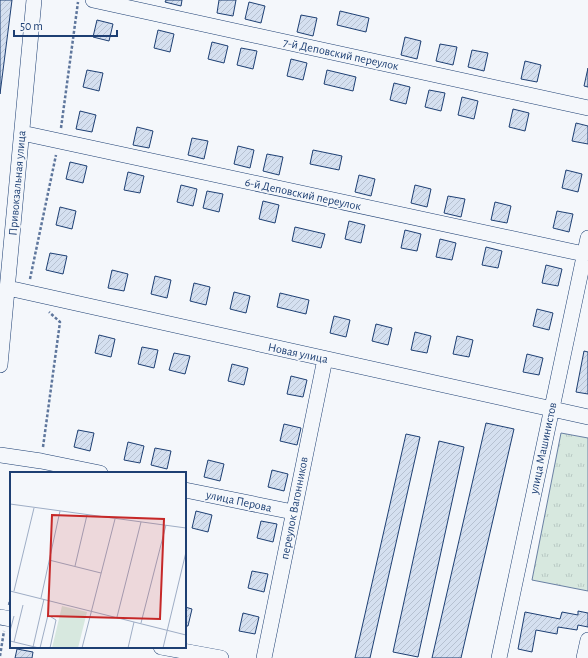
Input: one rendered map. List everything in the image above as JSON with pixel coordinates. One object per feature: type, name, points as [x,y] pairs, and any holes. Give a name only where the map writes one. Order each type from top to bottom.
[{"type":"street","name":"Привокзальная улица","points":[[0,365],[34,0]]},
{"type":"street","name":"7-й Деповский переулок","points":[[93,0],[588,108]]},
{"type":"street","name":"6-й Деповский переулок","points":[[22,133],[584,254]]},
{"type":"street","name":"улица Машинистов","points":[[499,658],[588,238]]},
{"type":"street","name":"Новая улица","points":[[8,288],[588,417]]},
{"type":"street","name":"переулок Вагонников","points":[[264,658],[325,359]]},
{"type":"street","points":[[0,455],[41,461],[95,472]]},
{"type":"street","name":"улица Перова","points":[[186,490],[293,512]]},
{"type":"street","points":[[0,617],[10,619]]},
{"type":"street","points":[[584,658],[588,640]]},
{"type":"street","points":[[167,648],[221,658]]},
{"type":"path","points":[[27,293],[59,141],[79,0]]},
{"type":"path","points":[[41,461],[60,322],[44,308]]},
{"type":"green space","points":[[561,433],[588,438],[588,591],[532,580]]},
{"type":"building","points":[[0,0],[12,0],[0,94]]},
{"type":"building","points":[[166,0],[182,0],[181,6],[165,2]]},
{"type":"building","points":[[219,0],[236,0],[233,16],[217,13]]},
{"type":"building","points":[[249,2],[265,6],[261,23],[245,19]]},
{"type":"building","points":[[340,11],[369,18],[366,32],[337,25]]},
{"type":"building","points":[[301,15],[317,18],[313,36],[297,32]]},
{"type":"building","points":[[97,20],[113,24],[109,41],[93,37]]},
{"type":"building","points":[[158,30],[174,34],[170,52],[154,48]]},
{"type":"building","points":[[405,37],[421,41],[417,59],[401,55]]},
{"type":"building","points":[[212,42],[228,46],[224,63],[208,59]]},
{"type":"building","points":[[440,44],[457,47],[453,65],[436,61]]},
{"type":"building","points":[[241,48],[257,51],[253,69],[237,65]]},
{"type":"building","points":[[472,50],[488,53],[484,71],[468,67]]},
{"type":"building","points":[[291,59],[307,63],[303,80],[287,76]]},
{"type":"building","points":[[525,61],[541,65],[537,82],[521,79]]},
{"type":"building","points":[[588,68],[588,87],[584,86]]},
{"type":"building","points":[[87,70],[103,73],[99,91],[83,87]]},
{"type":"building","points":[[327,70],[356,77],[353,91],[324,84]]},
{"type":"building","points":[[394,83],[410,87],[406,104],[390,100]]},
{"type":"building","points":[[429,90],[445,93],[441,111],[425,107]]},
{"type":"building","points":[[462,97],[478,101],[474,119],[458,115]]},
{"type":"building","points":[[513,109],[529,113],[525,131],[509,127]]},
{"type":"building","points":[[80,111],[96,115],[92,132],[76,129]]},
{"type":"building","points":[[576,123],[588,126],[588,144],[572,141]]},
{"type":"building","points":[[137,127],[153,131],[149,148],[133,145]]},
{"type":"building","points":[[192,138],[208,141],[204,159],[188,155]]},
{"type":"building","points":[[238,146],[254,150],[250,168],[234,164]]},
{"type":"building","points":[[313,150],[342,156],[339,170],[310,164]]},
{"type":"building","points":[[267,154],[283,157],[279,175],[263,171]]},
{"type":"building","points":[[70,162],[87,166],[83,183],[66,179]]},
{"type":"building","points":[[566,170],[582,174],[578,192],[562,188]]},
{"type":"building","points":[[128,172],[144,176],[140,193],[124,190]]},
{"type":"building","points":[[359,175],[375,179],[371,196],[355,192]]},
{"type":"building","points":[[181,185],[197,189],[193,206],[177,202]]},
{"type":"building","points":[[415,185],[431,189],[427,207],[411,203]]},
{"type":"building","points":[[207,191],[223,194],[219,212],[203,208]]},
{"type":"building","points":[[448,196],[465,199],[461,217],[444,213]]},
{"type":"building","points":[[263,201],[279,205],[275,223],[259,219]]},
{"type":"building","points":[[495,202],[511,206],[507,223],[491,220]]},
{"type":"building","points":[[60,207],[76,211],[72,229],[56,225]]},
{"type":"building","points":[[557,211],[573,214],[569,232],[553,228]]},
{"type":"building","points":[[349,221],[365,225],[361,243],[345,239]]},
{"type":"building","points":[[295,227],[325,234],[321,248],[292,241]]},
{"type":"building","points":[[405,230],[421,234],[417,251],[401,248]]},
{"type":"building","points":[[440,239],[456,243],[452,260],[436,257]]},
{"type":"building","points":[[486,247],[502,251],[498,268],[482,265]]},
{"type":"building","points":[[50,253],[67,256],[63,274],[46,270]]},
{"type":"building","points":[[546,265],[562,269],[558,286],[542,283]]},
{"type":"building","points":[[112,270],[128,274],[124,291],[108,288]]},
{"type":"building","points":[[155,276],[171,280],[167,298],[151,294]]},
{"type":"building","points":[[194,283],[210,287],[206,305],[190,301]]},
{"type":"building","points":[[234,292],[250,296],[246,313],[230,309]]},
{"type":"building","points":[[280,293],[309,300],[306,314],[277,307]]},
{"type":"building","points":[[537,309],[553,313],[549,330],[533,326]]},
{"type":"building","points":[[334,316],[350,320],[346,337],[330,333]]},
{"type":"building","points":[[376,324],[392,328],[388,345],[372,341]]},
{"type":"building","points":[[415,332],[431,336],[427,353],[411,350]]},
{"type":"building","points":[[99,335],[115,339],[111,357],[95,353]]},
{"type":"building","points":[[457,336],[473,340],[469,357],[453,354]]},
{"type":"building","points":[[142,347],[158,350],[154,368],[138,364]]},
{"type":"building","points":[[584,351],[588,352],[588,394],[576,392]]},
{"type":"building","points":[[174,353],[190,356],[185,374],[169,370]]},
{"type":"building","points":[[527,354],[543,358],[539,375],[523,372]]},
{"type":"building","points":[[232,364],[248,368],[244,385],[228,381]]},
{"type":"building","points":[[291,376],[307,380],[303,397],[287,394]]},
{"type":"building","points":[[486,423],[514,429],[461,658],[432,658]]},
{"type":"building","points":[[284,424],[301,428],[297,445],[280,441]]},
{"type":"building","points":[[78,430],[94,433],[90,451],[74,447]]},
{"type":"building","points":[[406,434],[420,437],[370,658],[355,658]]},
{"type":"building","points":[[439,441],[464,447],[418,657],[393,652]]},
{"type":"building","points":[[128,442],[144,446],[140,463],[124,460]]},
{"type":"building","points":[[155,448],[171,451],[167,469],[151,465]]},
{"type":"building","points":[[208,460],[224,464],[220,481],[204,477]]},
{"type":"building","points":[[272,470],[288,474],[284,491],[268,487]]},
{"type":"building","points":[[196,511],[212,515],[208,532],[192,528]]},
{"type":"building","points":[[261,521],[277,524],[273,542],[257,538]]},
{"type":"building","points":[[252,571],[268,574],[264,592],[248,588]]},
{"type":"building","points":[[186,607],[192,609],[188,626],[186,626]]},
{"type":"building","points":[[578,611],[588,613],[588,627],[578,625],[577,630],[558,627],[557,634],[536,630],[532,652],[518,649],[525,612],[560,619],[562,612],[578,615]]},
{"type":"building","points":[[243,613],[259,617],[255,634],[239,631]]},
{"type":"building","points":[[17,649],[33,652],[32,658],[15,658]]}]
